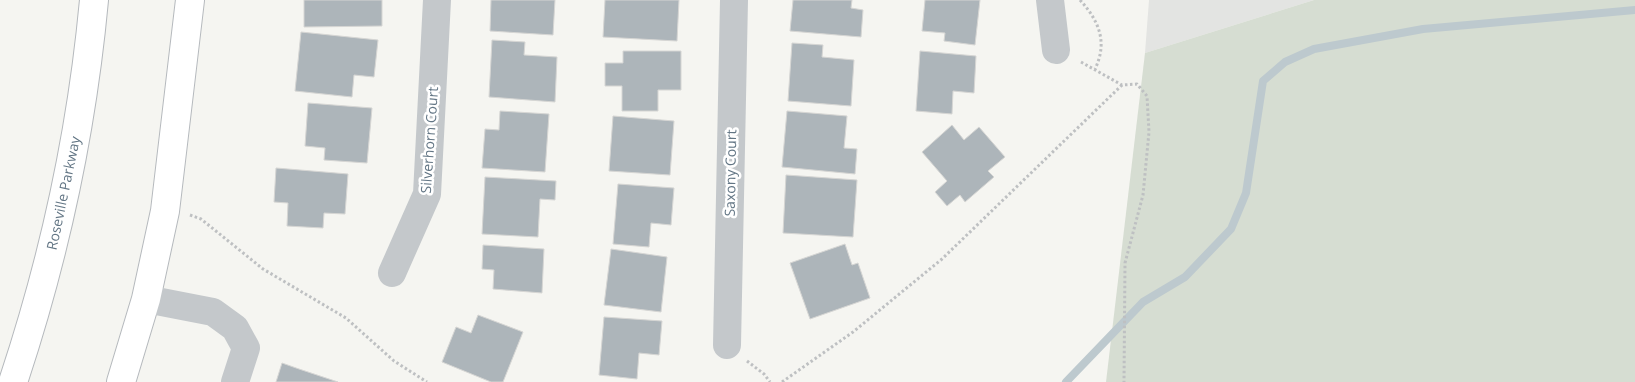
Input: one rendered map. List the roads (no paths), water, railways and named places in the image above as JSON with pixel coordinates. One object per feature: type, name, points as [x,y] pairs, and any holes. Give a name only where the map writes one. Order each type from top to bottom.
[{"type":"main road","name":"Roseville Parkway","points":[[13,382],[46,272],[65,192],[80,107],[94,0]]},
{"type":"main road","points":[[121,382],[146,299],[165,211],[190,0]]},
{"type":"street","name":"Silverhorn Court","points":[[392,273],[427,194],[437,0]]},
{"type":"street","name":"Saxony Court","points":[[726,345],[734,0]]},
{"type":"street","points":[[1050,0],[1056,50]]},
{"type":"street","points":[[146,299],[213,312],[235,328],[246,348],[235,382]]},
{"type":"waterway","points":[[1066,382],[1143,302],[1185,277],[1231,229],[1246,193],[1263,81],[1285,62],[1314,49],[1423,29],[1635,10]]}]
